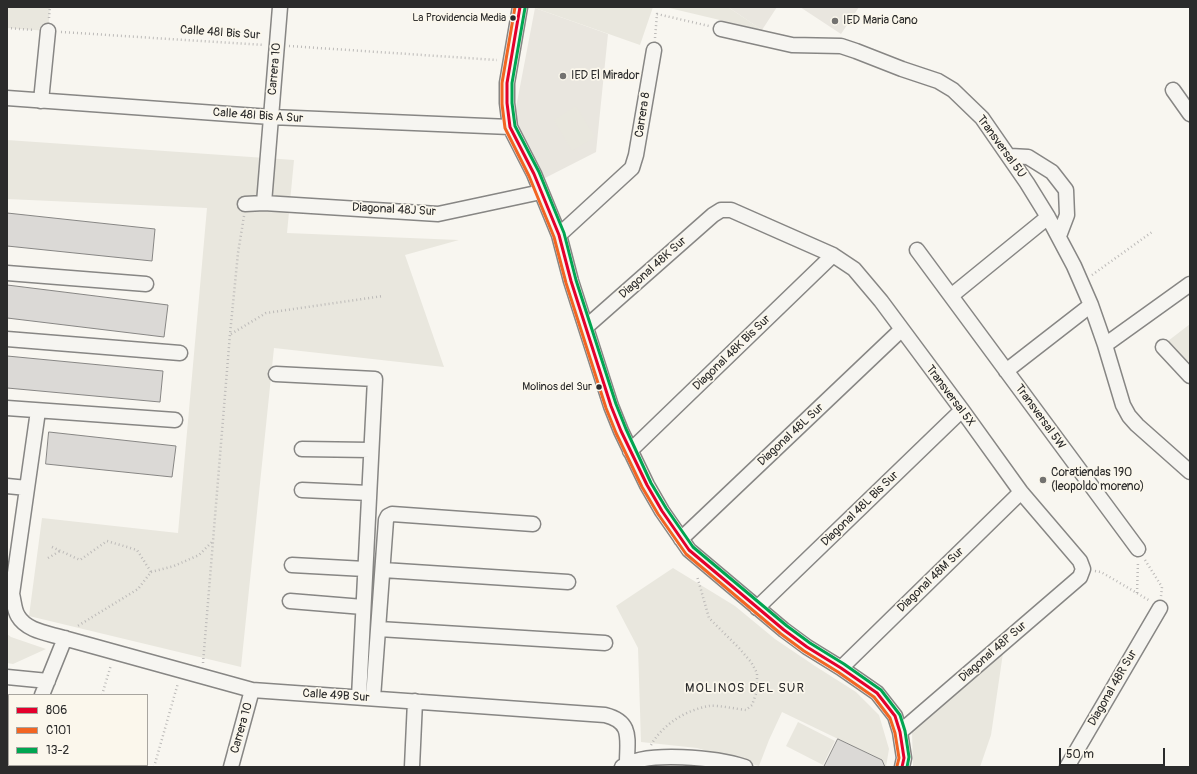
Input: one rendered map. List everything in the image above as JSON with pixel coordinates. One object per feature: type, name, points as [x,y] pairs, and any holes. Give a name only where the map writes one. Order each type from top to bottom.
[{"type":"street","name":"Carrera 10","points":[[264,203],[280,7]]},
{"type":"street","points":[[520,7],[507,83],[507,102],[510,128],[515,140],[526,158],[559,235],[571,281],[611,406],[630,451],[662,511],[689,550],[757,608],[807,647],[877,693],[894,716],[900,732],[904,758],[902,767]]},
{"type":"street","name":"Transversal 5U","points":[[721,29],[792,45],[841,46],[938,81],[953,90],[982,118],[1010,156],[1059,236],[1091,304],[1123,405],[1129,416],[1137,425],[1190,472]]},
{"type":"street","points":[[42,101],[48,31]]},
{"type":"street","name":"Carrera 8","points":[[559,235],[632,168],[636,155],[654,50]]},
{"type":"street","points":[[1174,90],[1189,111]]},
{"type":"street","name":"Calle 48I Bis A Sur","points":[[7,98],[271,117],[510,128]]},
{"type":"street","points":[[1010,156],[1028,157],[1052,172],[1066,190],[1067,215],[1059,236]]},
{"type":"street","name":"Diagonal 48J Sur","points":[[244,204],[264,203],[438,214],[541,192]]},
{"type":"street","name":"Transversal 5X","points":[[721,210],[731,210],[833,255],[854,269],[962,410],[1021,492],[1080,561],[1082,569]]},
{"type":"street","name":"Diagonal 48K Sur","points":[[586,327],[713,215],[721,210]]},
{"type":"street","points":[[951,296],[1048,217]]},
{"type":"street","name":"Transversal 5W","points":[[918,250],[1138,549]]},
{"type":"street","name":"Diagonal 48K Bis Sur","points":[[630,451],[833,255]]},
{"type":"street","points":[[7,273],[146,284]]},
{"type":"street","points":[[1105,345],[1190,284]]},
{"type":"street","points":[[1006,371],[1091,304]]},
{"type":"street","name":"Diagonal 48L Sur","points":[[681,539],[901,330]]},
{"type":"street","points":[[7,339],[180,353]]},
{"type":"street","points":[[1163,347],[1188,371]]},
{"type":"street","points":[[276,374],[375,378],[370,450],[363,607],[366,698]]},
{"type":"street","points":[[7,408],[175,420]]},
{"type":"street","name":"Diagonal 48L Bis Sur","points":[[757,608],[962,410]]},
{"type":"street","points":[[7,486],[27,488],[38,411]]},
{"type":"street","points":[[302,449],[370,450]]},
{"type":"street","name":"Calle 49B Sur","points":[[27,488],[12,594],[14,607],[18,616],[26,625],[62,638],[252,690],[582,713],[615,717],[623,723],[628,736],[625,765]]},
{"type":"street","points":[[302,490],[369,494]]},
{"type":"street","name":"Diagonal 48M Sur","points":[[841,668],[1021,492]]},
{"type":"street","points":[[366,698],[379,629],[386,520],[388,516],[392,514],[533,524]]},
{"type":"street","points":[[292,565],[365,569]]},
{"type":"street","name":"Diagonal 48P Sur","points":[[900,732],[1080,577],[1082,569]]},
{"type":"street","points":[[383,570],[568,582]]},
{"type":"street","points":[[290,601],[363,607]]},
{"type":"street","name":"Diagonal 48R Sur","points":[[1067,767],[1160,608]]},
{"type":"street","points":[[379,629],[605,644]]},
{"type":"street","points":[[42,694],[62,638]]},
{"type":"street","points":[[7,677],[48,681]]},
{"type":"street","name":"Carrera 10","points":[[231,767],[252,690]]},
{"type":"street","points":[[412,767],[415,701]]},
{"type":"street","points":[[625,765],[654,758],[702,758],[719,760],[745,767]]},
{"type":"path","points":[[654,50],[657,14],[721,29]]},
{"type":"path","name":"Calle 48I Bis Sur","points":[[7,28],[500,60]]},
{"type":"path","points":[[202,676],[230,334],[244,204]]},
{"type":"path","points":[[1082,283],[1152,232]]},
{"type":"path","points":[[230,334],[266,313],[383,296]]},
{"type":"path","points":[[52,547],[80,560],[107,541],[137,550],[151,572]]},
{"type":"path","points":[[62,638],[138,588],[151,572],[174,566],[199,555],[213,541]]},
{"type":"path","points":[[1137,593],[1138,549]]},
{"type":"path","points":[[1082,569],[1101,572],[1160,608],[1162,587],[1138,549]]},
{"type":"path","points":[[48,558],[60,551]]},
{"type":"path","points":[[643,760],[655,739],[665,726],[688,712],[710,706],[746,710],[752,704],[757,691],[757,673],[751,662],[709,618],[695,571]]},
{"type":"path","points":[[102,694],[115,652]]},
{"type":"path","points":[[154,767],[182,670]]},
{"type":"shaded area","points":[[7,7],[50,7],[48,31],[7,28]]},
{"type":"shaded area","points":[[535,7],[653,7],[640,45]]},
{"type":"shaded area","points":[[665,7],[728,7],[762,30]]},
{"type":"shaded area","points":[[728,7],[777,7],[762,30]]},
{"type":"shaded area","name":"IED Maria Cano","points":[[800,7],[859,7],[841,34]]},
{"type":"shaded area","name":"IED El Mirador","points":[[535,8],[608,34],[596,152],[545,178],[514,118]]},
{"type":"shaded area","points":[[576,106],[595,137],[572,151],[554,120]]},
{"type":"shaded area","points":[[7,140],[294,160],[287,233],[459,240],[405,255],[444,367],[274,348],[241,667],[29,616],[42,518],[178,533],[207,208],[7,199]]},
{"type":"shaded area","points":[[1190,324],[1190,360],[1188,362],[1168,341]]},
{"type":"shaded area","points":[[673,568],[735,606],[775,639],[856,692],[879,715],[889,749],[886,767],[882,760],[782,712],[759,766],[697,748],[641,742],[638,648],[616,606]]},
{"type":"shaded area","points":[[7,634],[11,637],[46,649],[13,664],[7,663]]},
{"type":"shaded area","points":[[1003,653],[991,735],[980,767],[913,767],[912,732]]},
{"type":"shaded area","points":[[798,722],[835,741],[823,765],[786,746]]},
{"type":"building","points":[[7,213],[155,229],[152,261],[7,246]]},
{"type":"building","points":[[7,285],[168,305],[164,337],[7,318]]},
{"type":"building","points":[[7,356],[163,371],[160,402],[7,388]]},
{"type":"building","points":[[49,432],[176,446],[172,477],[46,464]]},
{"type":"building","points":[[838,739],[882,760],[885,767],[824,767]]},
{"type":"transit line","name":"C101","points":[[515,7],[502,83],[502,104],[505,128],[529,176],[554,237],[566,283],[606,408],[616,433],[642,487],[658,514],[686,554],[781,634],[874,697],[890,718],[895,733],[899,758],[897,766]]},
{"type":"transit line","name":"806","points":[[520,7],[507,83],[507,103],[510,127],[534,174],[559,235],[571,281],[611,406],[621,431],[647,485],[662,511],[689,550],[784,630],[877,693],[895,716],[900,732],[904,758],[902,767]]},
{"type":"transit line","name":"13-2","points":[[525,8],[512,83],[512,103],[515,126],[539,172],[564,233],[576,280],[616,404],[651,483],[693,547],[787,626],[881,690],[900,715],[905,731],[909,757],[907,767]]},
{"type":"place","name":"La Providencia Media","points":[[513,18]]},
{"type":"place","name":"IED Maria Cano","points":[[835,21]]},
{"type":"place","name":"IED El Mirador","points":[[563,76]]},
{"type":"place","name":"Molinos del Sur","points":[[599,387]]},
{"type":"place","name":"Coratiendas 190 (leopoldo moreno)","points":[[1043,480]]},
{"type":"district","name":"MOLINOS DEL SUR","points":[[745,689]]}]
